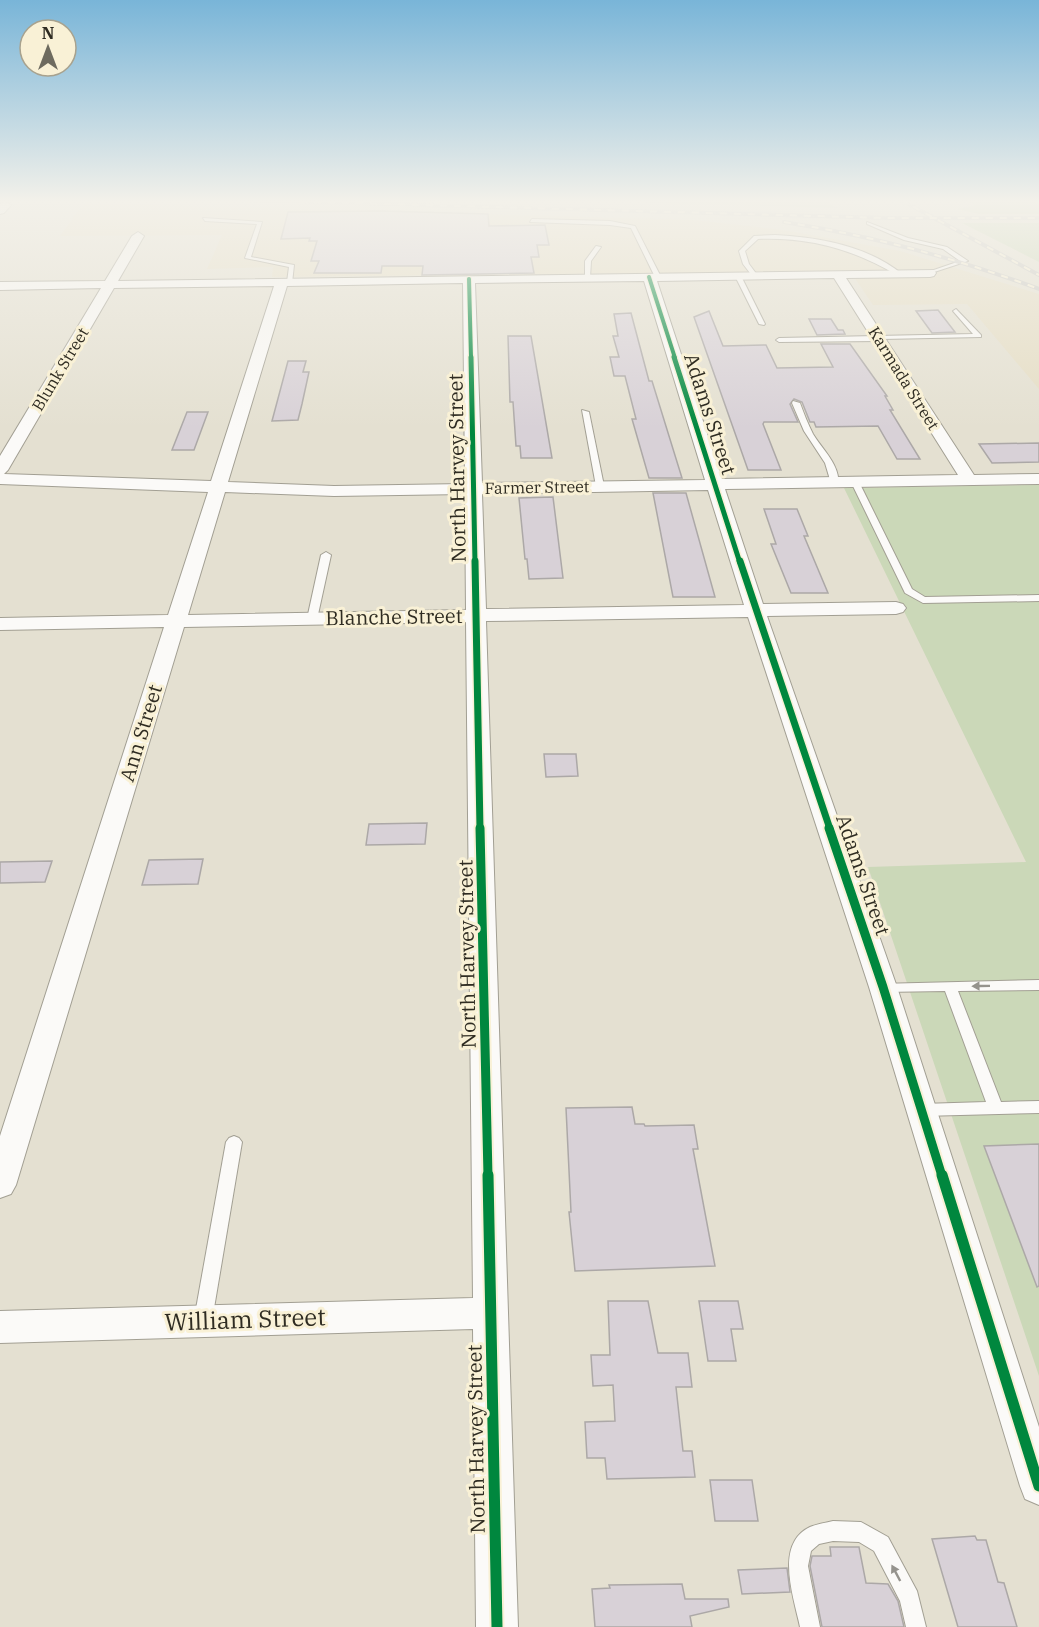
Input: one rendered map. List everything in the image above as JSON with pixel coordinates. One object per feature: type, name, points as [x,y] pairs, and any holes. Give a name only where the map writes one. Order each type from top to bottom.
[{"type":"street","name":"Blunk Street","points":[[0,470],[116,276]]},
{"type":"street","points":[[0,286],[755,276]]},
{"type":"street","name":"Karmada Street","points":[[839,276],[969,480]]},
{"type":"street","name":"Adams Street","points":[[654,277],[715,485],[884,987],[1037,1476]]},
{"type":"street","name":"North Harvey Street","points":[[469,279],[497,1627]]},
{"type":"street","name":"Ann Street","points":[[0,1185],[218,488],[286,282]]},
{"type":"street","name":"Farmer Street","points":[[0,479],[334,491],[1039,479]]},
{"type":"street","name":"Blanche Street","points":[[0,624],[896,608]]},
{"type":"street","name":"William Street","points":[[0,1327],[490,1313]]},
{"type":"lane","points":[[286,282],[288,276]]},
{"type":"lane","points":[[738,276],[762,324]]},
{"type":"lane","points":[[779,340],[978,336],[957,311]]},
{"type":"lane","points":[[796,403],[810,434],[824,452],[834,473],[835,483]]},
{"type":"lane","points":[[585,412],[600,486]]},
{"type":"lane","points":[[855,482],[908,591],[923,600],[1039,598]]},
{"type":"lane","points":[[312,619],[326,555]]},
{"type":"lane","points":[[884,987],[1039,985]]},
{"type":"lane","points":[[950,987],[996,1108]]},
{"type":"lane","points":[[922,1110],[1039,1107]]},
{"type":"lane","points":[[203,1321],[234,1142]]},
{"type":"lane","points":[[810,1627],[798,1566],[802,1546],[814,1535],[833,1531],[861,1532],[881,1544],[910,1598],[916,1627]]},
{"type":"shaded area","points":[[272,276],[375,276],[272,277]]},
{"type":"shaded area","points":[[853,276],[981,276],[1039,294],[1039,389],[967,304],[873,305]]},
{"type":"green space","points":[[1039,485],[1039,1376],[868,867],[1026,862],[844,488]]},
{"type":"building","points":[[938,310],[955,332],[932,333],[916,311]]},
{"type":"building","points":[[709,311],[723,346],[766,345],[777,368],[833,367],[821,344],[850,344],[887,396],[885,396],[893,410],[890,410],[920,459],[897,459],[878,426],[816,427],[814,422],[810,422],[802,402],[794,399],[790,404],[798,422],[764,422],[763,424],[781,470],[748,470],[694,317]]},
{"type":"building","points":[[631,313],[649,381],[652,381],[682,478],[649,478],[632,419],[636,419],[625,376],[614,376],[610,357],[619,357],[613,336],[618,336],[614,314]]},
{"type":"building","points":[[809,319],[831,319],[838,330],[843,330],[845,334],[817,335]]},
{"type":"building","points":[[508,336],[531,336],[552,458],[521,458],[520,446],[516,446],[513,402],[510,402]]},
{"type":"building","points":[[288,361],[306,361],[303,372],[309,372],[298,420],[272,421]]},
{"type":"building","points":[[187,412],[208,412],[194,450],[172,450]]},
{"type":"building","points":[[1039,443],[1039,462],[992,463],[979,444]]},
{"type":"building","points":[[653,493],[686,493],[715,597],[673,597]]},
{"type":"building","points":[[553,497],[563,578],[529,579],[519,498]]},
{"type":"building","points":[[764,509],[797,509],[808,536],[804,536],[828,593],[791,593],[771,544],[776,544]]},
{"type":"building","points":[[544,754],[576,754],[578,776],[546,777]]},
{"type":"building","points":[[427,823],[425,844],[366,845],[369,824]]},
{"type":"building","points":[[203,859],[198,884],[142,885],[149,860]]},
{"type":"building","points":[[52,861],[45,882],[0,883],[0,862]]},
{"type":"building","points":[[632,1107],[635,1124],[645,1126],[694,1125],[698,1149],[693,1149],[715,1266],[575,1271],[569,1212],[571,1212],[566,1108]]},
{"type":"building","points":[[1039,1144],[1039,1286],[1037,1287],[984,1146]]},
{"type":"building","points":[[608,1301],[648,1301],[658,1353],[688,1353],[692,1387],[676,1387],[683,1451],[692,1451],[695,1477],[607,1479],[605,1458],[587,1458],[585,1422],[615,1421],[613,1385],[593,1386],[591,1355],[610,1355]]},
{"type":"building","points":[[699,1301],[738,1301],[743,1329],[731,1329],[736,1361],[708,1361]]},
{"type":"building","points":[[710,1480],[752,1480],[758,1521],[715,1521]]},
{"type":"building","points":[[975,1536],[977,1540],[986,1540],[998,1582],[1004,1583],[1017,1627],[958,1627],[932,1539]]},
{"type":"building","points":[[830,1547],[859,1547],[866,1583],[888,1584],[898,1601],[904,1627],[822,1627],[810,1566],[812,1556],[831,1556]]},
{"type":"building","points":[[787,1568],[790,1592],[742,1594],[738,1570]]},
{"type":"building","points":[[682,1584],[685,1599],[728,1599],[729,1607],[690,1616],[692,1627],[595,1627],[592,1589],[610,1588],[609,1585]]},
{"type":"railway","points":[[1002,276],[1039,289]]},
{"type":"cycle path","points":[[649,277],[755,609],[883,987],[1039,1486]]},
{"type":"cycle path","points":[[469,279],[497,1627]]}]
